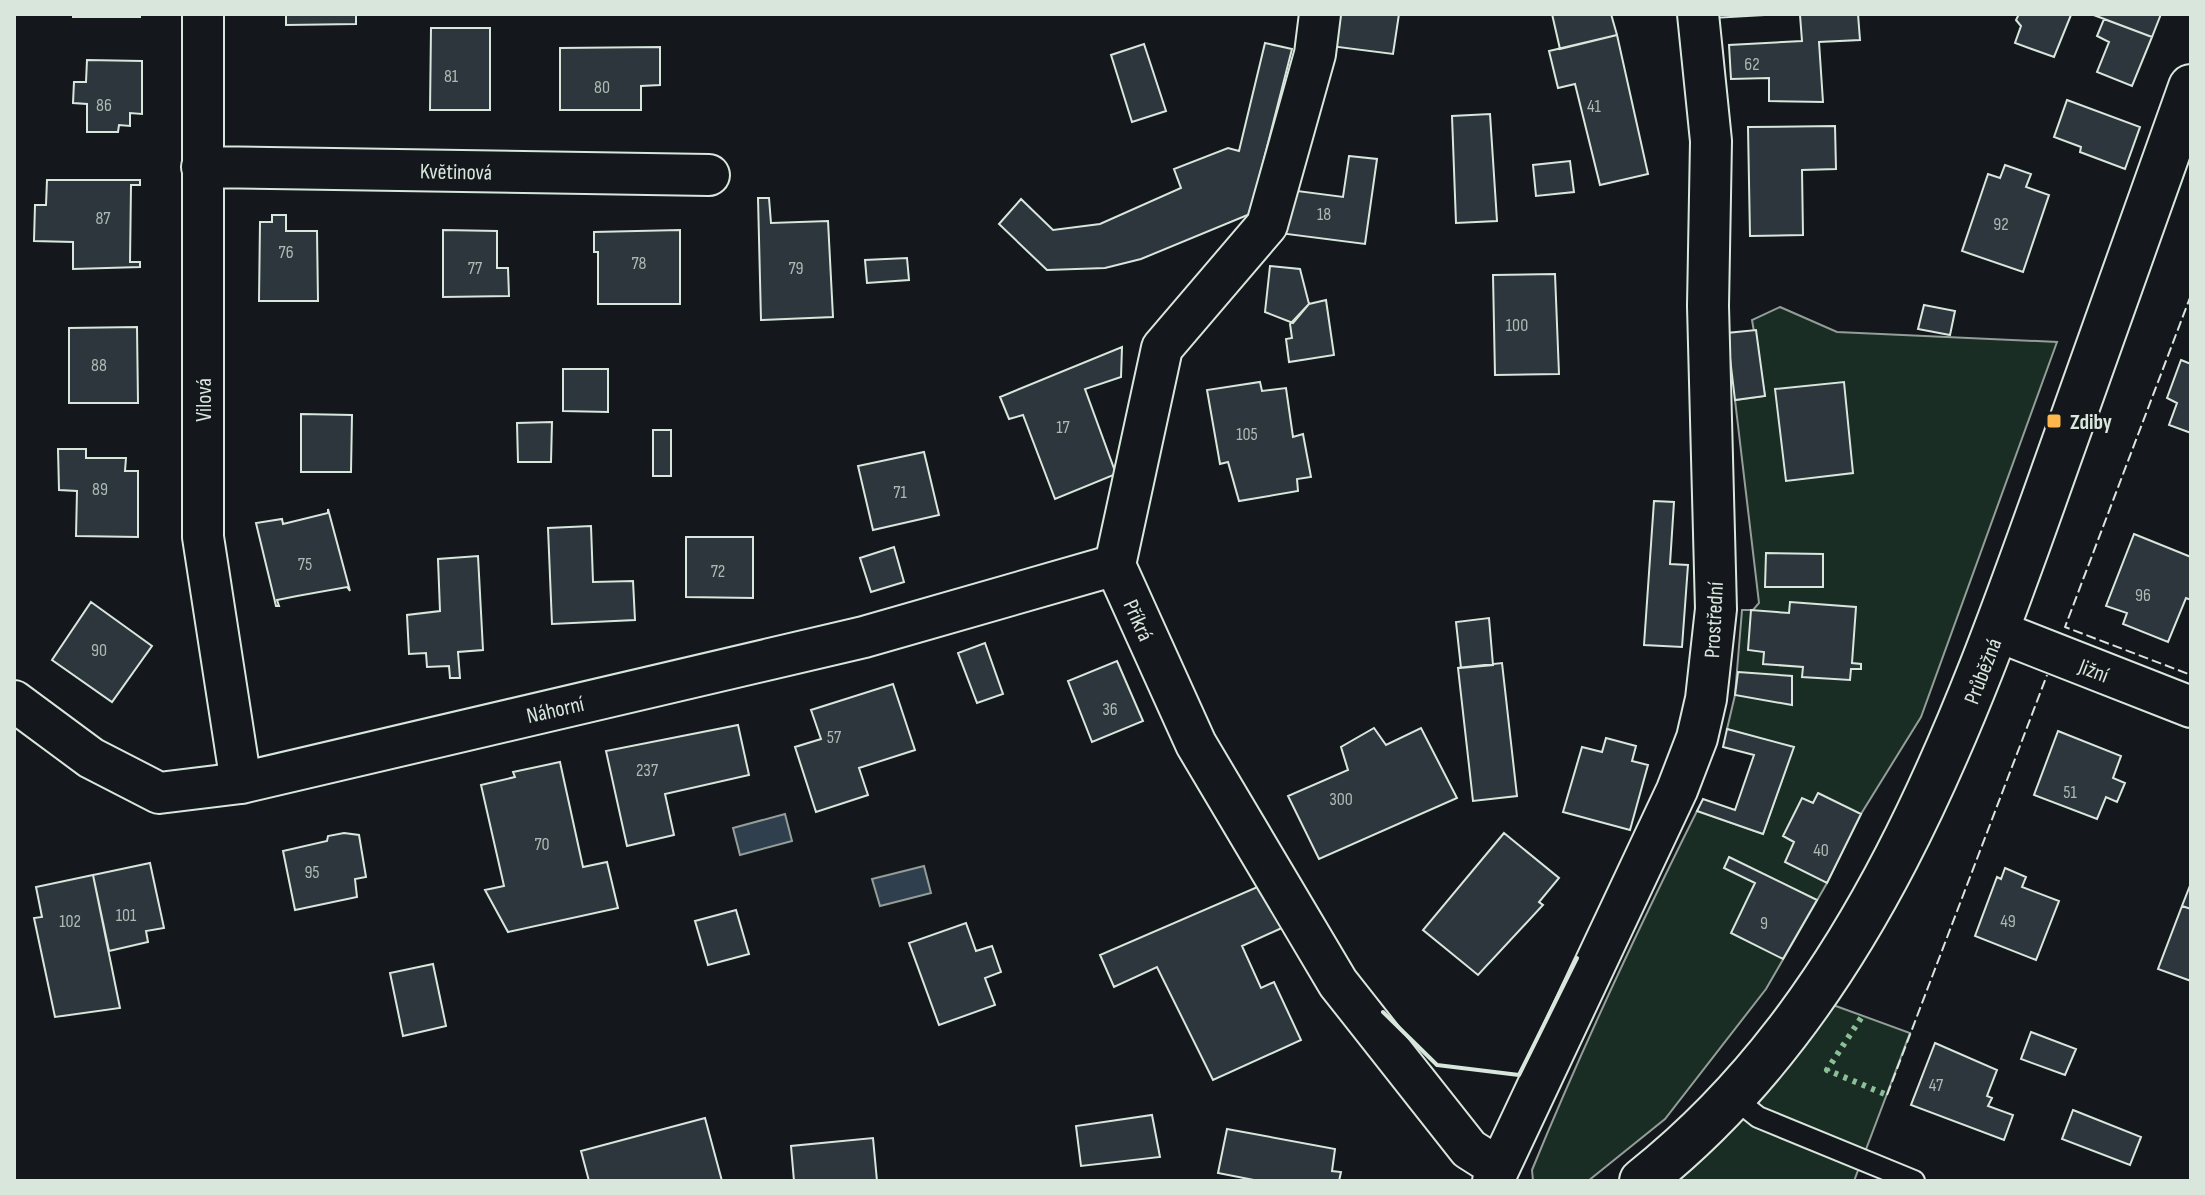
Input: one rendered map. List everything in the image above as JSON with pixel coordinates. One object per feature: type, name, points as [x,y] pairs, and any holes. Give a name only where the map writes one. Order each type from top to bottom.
[{"type":"street","name":"Vilová","points":[[203,14],[203,537],[241,783]]},
{"type":"street","points":[[1115,565],[1162,348],[1267,225],[1315,54],[1320,14]]},
{"type":"street","name":"Prostřední","points":[[1496,1174],[1677,790],[1697,738],[1711,669],[1716,597],[1708,306],[1711,141],[1698,14]]},
{"type":"street","name":"Průběžná","points":[[1642,1181],[1695,1136],[1733,1097],[1788,1029],[1871,903],[1938,773],[1997,631],[2191,87]]},
{"type":"street","name":"Květinová","points":[[202,167],[709,175]]},
{"type":"street","name":"Náhorní","points":[[14,701],[91,758],[159,793],[241,783],[864,637],[1115,565]]},
{"type":"street","name":"Příkrá","points":[[1115,565],[1196,744],[1338,983],[1469,1149],[1496,1174]]},
{"type":"street","name":"Jižní","points":[[1997,631],[2191,707]]},
{"type":"lane","points":[[1733,1097],[1758,1117],[1914,1181]]},
{"type":"green space","points":[[1780,307],[1837,332],[2057,342],[1921,717],[1861,814],[1827,883],[1766,989],[1665,1119],[1588,1181],[1533,1181],[1532,1170],[1571,1079],[1697,811],[1763,834],[1793,748],[1727,729],[1735,695],[1742,610],[1753,610],[1759,603],[1735,400],[1765,396],[1752,320]]},
{"type":"green space","points":[[1833,1005],[1910,1033],[1854,1181],[1677,1181],[1741,1120]]},
{"type":"water","points":[[785,814],[792,841],[740,855],[733,828]]},
{"type":"water","points":[[924,866],[931,893],[880,906],[872,879]]},
{"type":"building","points":[[73,14],[140,14],[140,17],[73,17]]},
{"type":"building","points":[[286,14],[356,14],[356,24],[286,25]]},
{"type":"building","points":[[1335,14],[1399,14],[1393,54],[1330,46]]},
{"type":"building","points":[[1552,14],[1611,14],[1617,35],[1560,49]]},
{"type":"building","points":[[1713,14],[1766,14],[1767,15],[1713,18]]},
{"type":"building","points":[[1858,14],[1860,40],[1819,42],[1823,102],[1769,101],[1769,78],[1731,79],[1729,45],[1802,41],[1800,15]]},
{"type":"building","points":[[2019,14],[2071,15],[2054,57],[2015,43],[2021,26],[2016,20]]},
{"type":"building","points":[[2091,14],[2161,14],[2152,37]]},
{"type":"building","points":[[2104,19],[2152,37],[2132,86],[2097,72],[2109,42],[2097,36]]},
{"type":"building","points":[[431,28],[490,28],[490,110],[430,110]]},
{"type":"building","points":[[1617,35],[1648,174],[1600,185],[1575,84],[1558,88],[1549,51]]},
{"type":"building","points":[[1265,43],[1292,49],[1250,214],[1141,259],[1105,268],[1047,270],[999,224],[1021,199],[1053,230],[1100,224],[1181,188],[1174,169],[1228,148],[1239,151]]},
{"type":"building","points":[[1144,44],[1166,111],[1132,122],[1111,55]]},
{"type":"building","points":[[660,47],[660,85],[641,86],[641,110],[560,110],[560,48]]},
{"type":"building","points":[[87,60],[142,61],[142,114],[130,113],[130,126],[119,125],[118,132],[87,132],[87,104],[73,103],[74,82],[86,82]]},
{"type":"building","points":[[2067,100],[2140,127],[2125,169],[2080,152],[2081,147],[2054,137]]},
{"type":"building","points":[[1490,114],[1497,221],[1456,223],[1452,116]]},
{"type":"building","points":[[1835,126],[1836,169],[1802,170],[1803,235],[1750,236],[1748,127]]},
{"type":"building","points":[[1349,156],[1377,159],[1365,244],[1279,233],[1290,190],[1343,197]]},
{"type":"building","points":[[1570,161],[1574,192],[1536,196],[1533,165]]},
{"type":"building","points":[[2005,165],[2031,174],[2026,187],[2049,195],[2023,272],[1962,251],[1988,174],[2000,178]]},
{"type":"building","points":[[47,180],[140,180],[140,185],[131,185],[130,262],[140,262],[140,267],[73,269],[73,242],[34,241],[35,205],[46,205]]},
{"type":"building","points":[[758,198],[769,198],[771,223],[828,221],[833,317],[761,320]]},
{"type":"building","points":[[272,215],[286,215],[286,231],[317,231],[318,301],[259,301],[260,222],[272,222]]},
{"type":"building","points":[[443,230],[497,231],[497,268],[508,268],[509,296],[443,297]]},
{"type":"building","points":[[680,230],[680,304],[598,304],[598,252],[594,252],[594,232]]},
{"type":"building","points":[[907,258],[909,280],[867,283],[865,260]]},
{"type":"building","points":[[1270,266],[1300,269],[1309,304],[1293,323],[1265,312]]},
{"type":"building","points":[[1555,274],[1559,374],[1495,375],[1493,275]]},
{"type":"building","points":[[1326,300],[1334,355],[1289,362],[1286,339],[1292,338],[1290,324],[1309,304]]},
{"type":"building","points":[[1924,305],[1955,311],[1950,335],[1918,329]]},
{"type":"building","points":[[137,327],[138,403],[69,403],[69,328]]},
{"type":"building","points":[[1756,330],[1765,396],[1735,400],[1727,333]]},
{"type":"building","points":[[1122,347],[1121,377],[1085,389],[1116,474],[1055,499],[1023,415],[1009,419],[1000,397]]},
{"type":"building","points":[[2181,360],[2191,364],[2191,433],[2169,425],[2177,403],[2167,398]]},
{"type":"building","points":[[563,369],[608,369],[608,412],[563,411]]},
{"type":"building","points":[[1260,382],[1262,391],[1286,388],[1293,437],[1303,434],[1311,477],[1297,479],[1298,491],[1239,501],[1228,462],[1220,464],[1207,390]]},
{"type":"building","points":[[1844,382],[1853,473],[1786,481],[1775,389]]},
{"type":"building","points":[[301,414],[352,415],[351,472],[301,472]]},
{"type":"building","points":[[552,422],[551,462],[518,462],[517,423]]},
{"type":"building","points":[[653,430],[671,430],[671,476],[653,476]]},
{"type":"building","points":[[58,449],[86,449],[86,458],[126,458],[125,471],[138,471],[138,537],[76,536],[77,491],[59,490]]},
{"type":"building","points":[[924,452],[939,515],[873,530],[858,466]]},
{"type":"building","points":[[1654,501],[1674,502],[1670,564],[1688,565],[1682,647],[1644,645]]},
{"type":"building","points":[[328,509],[350,591],[347,587],[277,600],[279,606],[276,606],[256,523],[282,519],[283,524],[328,513]]},
{"type":"building","points":[[591,526],[593,582],[633,581],[635,620],[552,624],[548,528]]},
{"type":"building","points":[[2134,534],[2191,557],[2191,600],[2186,598],[2168,642],[2123,624],[2127,613],[2106,606]]},
{"type":"building","points":[[686,537],[753,537],[753,598],[686,597]]},
{"type":"building","points":[[894,547],[904,582],[871,592],[860,558]]},
{"type":"building","points":[[1766,553],[1823,554],[1823,587],[1765,587]]},
{"type":"building","points":[[478,556],[483,650],[458,652],[460,678],[450,678],[449,666],[427,667],[426,653],[409,654],[407,615],[440,611],[438,559]]},
{"type":"building","points":[[91,602],[152,646],[112,702],[52,660]]},
{"type":"building","points":[[1790,602],[1856,607],[1852,663],[1861,664],[1861,669],[1851,669],[1850,680],[1802,677],[1803,667],[1763,664],[1764,652],[1748,650],[1751,610],[1789,613]]},
{"type":"building","points":[[1489,618],[1493,665],[1461,668],[1456,622]]},
{"type":"building","points":[[985,643],[1003,694],[977,703],[958,653]]},
{"type":"building","points":[[1117,661],[1143,721],[1092,742],[1068,681]]},
{"type":"building","points":[[1502,663],[1517,796],[1473,801],[1458,668]]},
{"type":"building","points":[[1738,672],[1792,676],[1792,705],[1735,695]]},
{"type":"building","points":[[893,684],[915,750],[859,768],[868,795],[816,812],[795,747],[821,739],[811,710]]},
{"type":"building","points":[[738,725],[749,775],[665,794],[674,835],[627,846],[606,751]]},
{"type":"building","points":[[1374,728],[1386,745],[1421,728],[1457,798],[1319,859],[1288,796],[1348,770],[1341,747]]},
{"type":"building","points":[[1727,729],[1794,747],[1763,834],[1697,811],[1703,799],[1735,810],[1754,755],[1723,747]]},
{"type":"building","points":[[2058,731],[2121,756],[2113,778],[2125,783],[2117,802],[2106,797],[2097,819],[2034,795]]},
{"type":"building","points":[[1606,738],[1636,746],[1632,761],[1648,765],[1630,830],[1563,812],[1582,747],[1602,752]]},
{"type":"building","points":[[560,762],[583,867],[607,862],[618,908],[508,932],[485,890],[504,886],[481,785],[515,777],[513,772]]},
{"type":"building","points":[[1818,793],[1861,814],[1827,883],[1785,862],[1794,842],[1783,836],[1802,798],[1813,803]]},
{"type":"building","points":[[344,833],[359,835],[366,877],[355,879],[357,897],[295,910],[283,851],[327,841],[328,836]]},
{"type":"building","points":[[1504,833],[1559,878],[1539,902],[1543,905],[1478,975],[1423,930]]},
{"type":"building","points":[[1729,857],[1817,900],[1783,959],[1731,933],[1755,883],[1724,868]]},
{"type":"building","points":[[150,863],[164,928],[146,931],[148,942],[109,951],[93,875]]},
{"type":"building","points":[[2005,868],[2026,877],[2022,887],[2059,901],[2036,960],[1975,936],[1997,877],[2001,879]]},
{"type":"building","points":[[93,875],[120,1008],[55,1017],[34,918],[42,917],[36,887]]},
{"type":"building","points":[[2191,883],[2191,909],[2182,906]]},
{"type":"building","points":[[1262,885],[1284,927],[1242,946],[1261,988],[1274,982],[1301,1040],[1213,1080],[1157,967],[1114,987],[1100,955]]},
{"type":"building","points":[[2182,906],[2191,909],[2191,981],[2158,969]]},
{"type":"building","points":[[736,910],[749,954],[708,965],[695,921]]},
{"type":"building","points":[[966,923],[976,951],[992,946],[1001,972],[985,978],[995,1005],[939,1025],[909,943]]},
{"type":"building","points":[[433,964],[446,1026],[403,1036],[390,973]]},
{"type":"building","points":[[2031,1032],[2076,1049],[2065,1075],[2021,1059]]},
{"type":"building","points":[[1935,1043],[1997,1070],[1987,1096],[1992,1098],[1988,1106],[2013,1115],[2004,1140],[1911,1105]]},
{"type":"building","points":[[2073,1110],[2141,1137],[2130,1165],[2062,1139]]},
{"type":"building","points":[[1152,1115],[1160,1157],[1081,1166],[1076,1126]]},
{"type":"building","points":[[705,1118],[722,1181],[589,1181],[581,1151]]},
{"type":"building","points":[[1227,1129],[1335,1149],[1332,1171],[1341,1172],[1339,1181],[1259,1181],[1218,1173]]},
{"type":"building","points":[[873,1138],[877,1181],[794,1181],[791,1146]]},
{"type":"hedge","points":[[1861,1018],[1827,1070],[1887,1095]]},
{"type":"fence","points":[[2191,295],[2065,627],[2191,675]]},
{"type":"fence","points":[[1887,1095],[2047,675]]},
{"type":"wall","points":[[1383,1012],[1437,1065],[1519,1075],[1577,958]]},
{"type":"place","name":"Zdiby","points":[[2054,421]]}]
